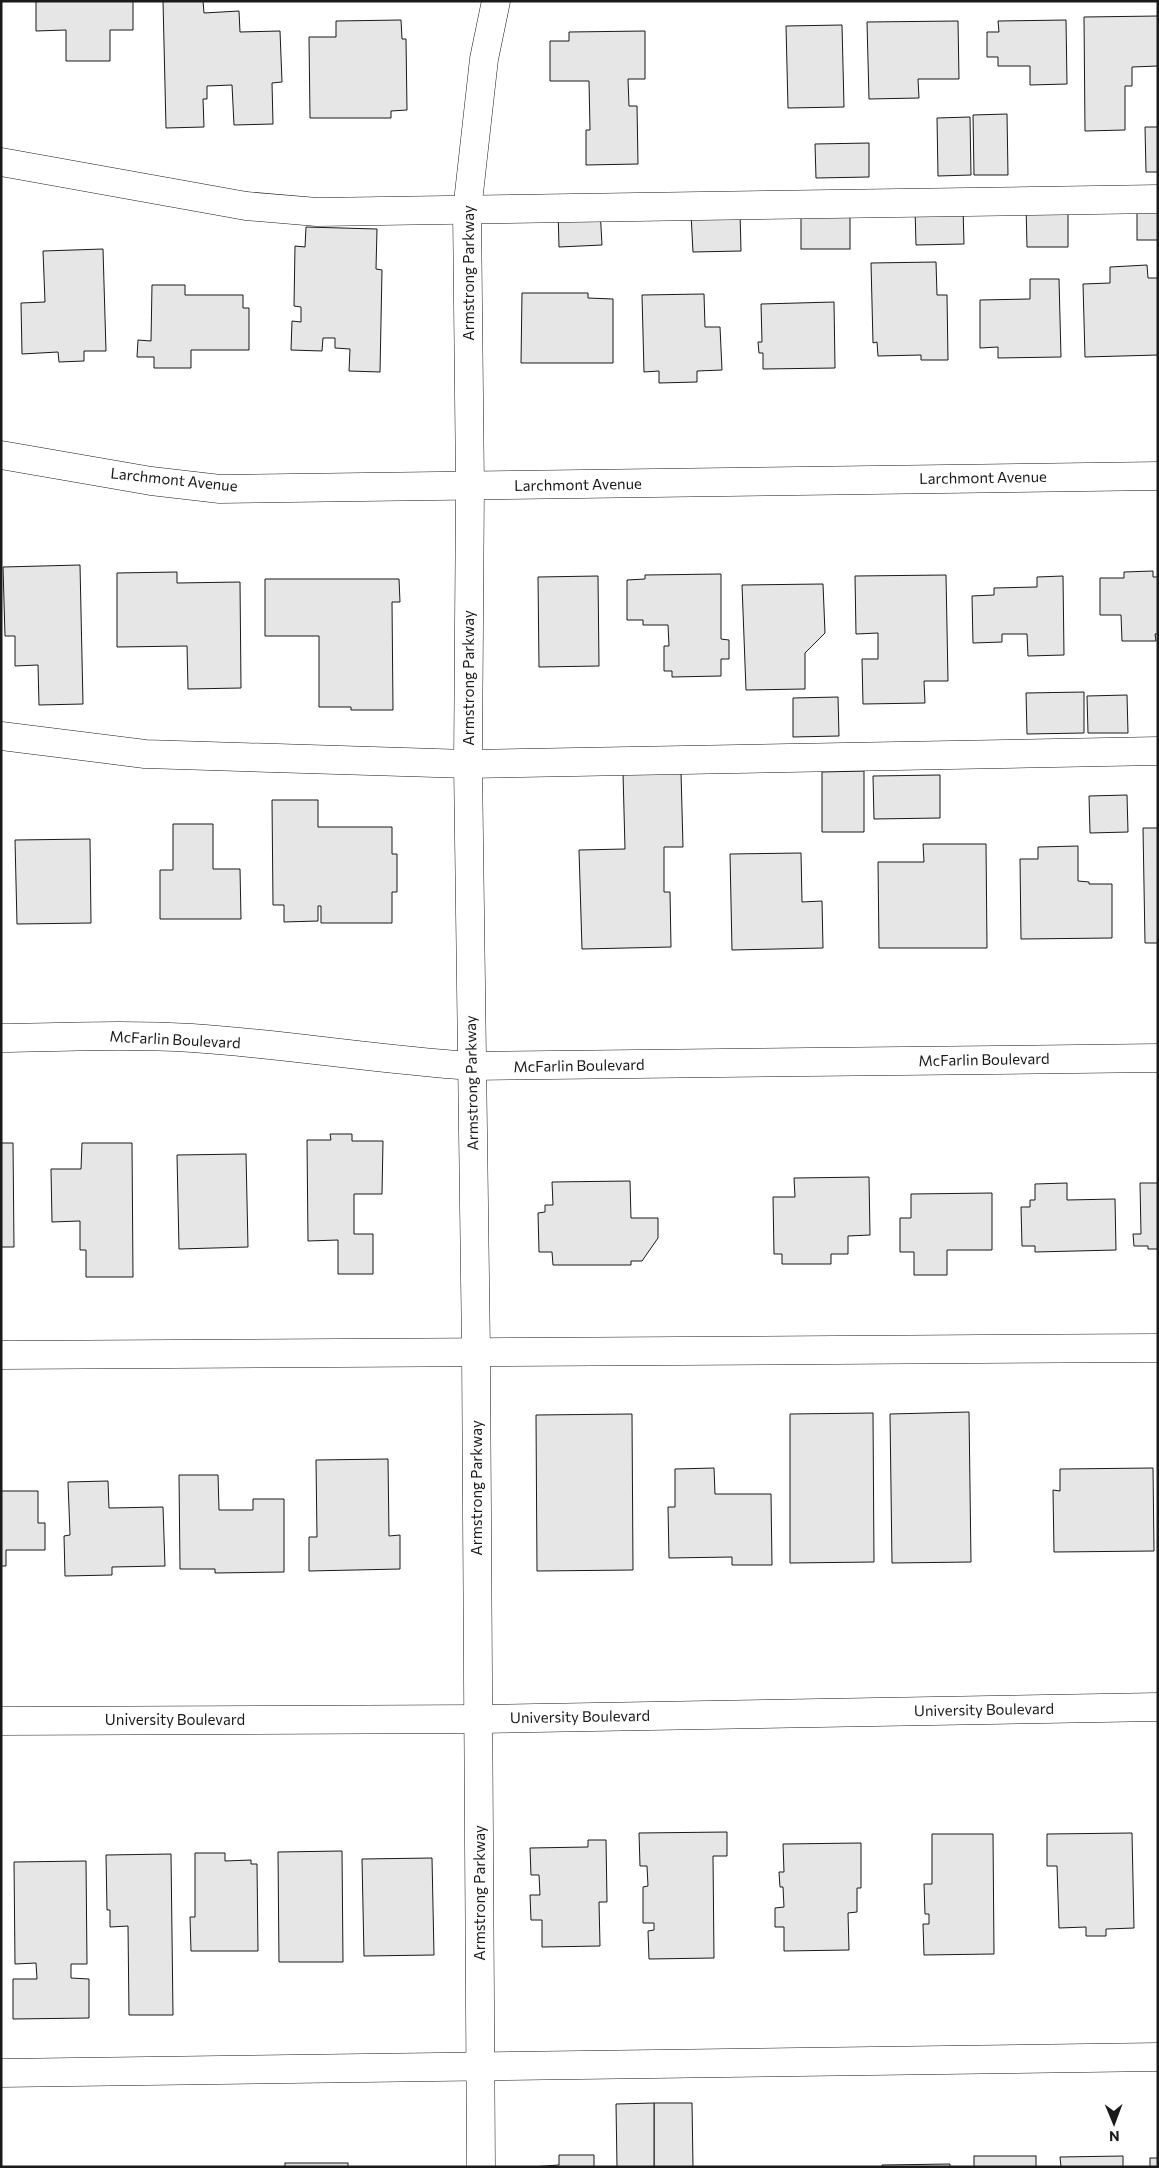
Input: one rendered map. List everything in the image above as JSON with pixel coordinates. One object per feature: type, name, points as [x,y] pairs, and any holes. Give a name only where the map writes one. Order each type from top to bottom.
[{"type":"street","name":"Armstrong Parkway","points":[[481,2167],[482,2067],[476,1351],[468,764],[470,487],[467,211],[484,59],[496,1]]},
{"type":"street","points":[[1,162],[246,206],[317,212],[1158,199]]},
{"type":"street","name":"Larchmont Avenue","points":[[1,455],[151,481],[220,489],[1158,476]]},
{"type":"street","points":[[1,736],[145,754],[468,764],[1158,751]]},
{"type":"street","name":"McFarlin Boulevard","points":[[1,1038],[107,1036],[192,1038],[414,1062],[472,1066],[1158,1058]]},
{"type":"street","points":[[1,1355],[1158,1348]]},
{"type":"street","name":"University Boulevard","points":[[1,1721],[479,1719],[1158,1707]]},
{"type":"street","points":[[1,2073],[1158,2057]]},
{"type":"building","points":[[36,1],[133,1],[133,30],[110,30],[110,61],[66,61],[66,30],[36,31]]},
{"type":"building","points":[[163,1],[203,1],[204,13],[239,11],[240,32],[280,31],[282,82],[272,83],[273,124],[234,125],[232,85],[207,86],[207,99],[203,99],[204,127],[166,128]]},
{"type":"building","points":[[1158,16],[1158,66],[1132,67],[1132,86],[1125,86],[1125,130],[1085,131],[1084,17]]},
{"type":"building","points":[[401,20],[402,39],[406,39],[407,110],[391,111],[391,118],[310,118],[309,37],[336,37],[336,21]]},
{"type":"building","points":[[1066,20],[1067,84],[1030,85],[1030,66],[998,66],[998,57],[987,57],[987,32],[999,32],[998,21]]},
{"type":"building","points":[[958,21],[959,79],[918,79],[919,98],[869,99],[867,22]]},
{"type":"building","points":[[842,25],[844,107],[788,108],[786,26]]},
{"type":"building","points":[[645,31],[645,79],[628,79],[629,106],[637,106],[638,164],[586,165],[586,130],[590,130],[589,81],[550,81],[550,41],[569,41],[569,32]]},
{"type":"building","points":[[1007,114],[1008,175],[974,175],[973,115]]},
{"type":"building","points":[[970,117],[971,175],[938,176],[937,118]]},
{"type":"building","points":[[1145,127],[1158,127],[1158,172],[1146,172]]},
{"type":"building","points":[[869,143],[869,177],[816,178],[815,144]]},
{"type":"building","points":[[1137,203],[1158,203],[1158,240],[1137,240]]},
{"type":"building","points":[[1026,205],[1068,205],[1068,247],[1027,247]]},
{"type":"building","points":[[963,207],[964,244],[916,245],[915,208]]},
{"type":"building","points":[[600,209],[602,245],[559,247],[558,210]]},
{"type":"building","points":[[801,210],[850,210],[850,249],[801,249]]},
{"type":"building","points":[[740,212],[741,251],[693,252],[691,214]]},
{"type":"building","points":[[306,227],[377,229],[376,269],[382,270],[380,372],[349,371],[350,349],[335,348],[335,338],[323,338],[322,351],[291,350],[292,321],[301,322],[301,307],[294,306],[295,246],[305,247]]},
{"type":"building","points":[[103,249],[106,351],[84,351],[84,361],[59,362],[58,352],[22,354],[21,303],[45,302],[43,251]]},
{"type":"building","points":[[936,262],[937,295],[947,295],[948,360],[921,360],[921,355],[878,356],[877,342],[873,343],[871,263]]},
{"type":"building","points":[[1147,265],[1148,278],[1158,278],[1158,355],[1085,357],[1083,284],[1110,283],[1110,267]]},
{"type":"building","points":[[1030,279],[1059,279],[1061,357],[998,358],[998,347],[980,348],[980,300],[1030,299]]},
{"type":"building","points":[[152,285],[185,285],[185,295],[243,295],[243,308],[249,308],[249,350],[191,350],[191,368],[154,368],[154,357],[137,357],[138,340],[151,341]]},
{"type":"building","points":[[522,293],[588,293],[588,298],[613,299],[613,363],[521,363]]},
{"type":"building","points":[[704,294],[705,327],[720,327],[722,370],[697,371],[697,382],[659,383],[659,371],[644,372],[642,295]]},
{"type":"building","points":[[834,302],[835,368],[763,369],[763,353],[759,353],[758,342],[762,342],[761,304]]},
{"type":"building","points":[[80,565],[83,704],[39,705],[38,665],[15,666],[15,636],[5,636],[3,567]]},
{"type":"building","points":[[1153,571],[1153,577],[1158,577],[1158,634],[1155,634],[1156,641],[1122,641],[1121,615],[1100,615],[1100,578],[1124,578],[1124,572]]},
{"type":"building","points":[[177,572],[177,583],[240,582],[241,688],[188,689],[187,646],[117,647],[117,573]]},
{"type":"building","points":[[721,574],[721,639],[729,640],[729,659],[721,659],[721,676],[672,677],[672,671],[664,671],[664,646],[669,646],[668,625],[643,625],[643,620],[627,620],[627,580],[645,579],[645,575]]},
{"type":"building","points":[[946,575],[948,681],[924,681],[925,703],[863,704],[862,659],[878,659],[878,633],[856,634],[855,576]]},
{"type":"building","points":[[598,576],[599,666],[539,667],[538,577]]},
{"type":"building","points":[[1063,576],[1064,655],[1028,656],[1027,634],[1002,634],[1002,642],[973,643],[972,596],[994,595],[994,588],[1037,587],[1037,577]]},
{"type":"building","points":[[265,579],[399,579],[400,602],[392,602],[393,710],[351,710],[351,707],[319,707],[319,636],[265,636]]},
{"type":"building","points":[[823,584],[825,633],[805,653],[805,689],[746,690],[742,585]]},
{"type":"building","points":[[1084,692],[1084,733],[1027,734],[1026,693]]},
{"type":"building","points":[[1127,695],[1128,733],[1088,733],[1087,696]]},
{"type":"building","points":[[838,697],[839,736],[793,737],[793,698]]},
{"type":"building","points":[[864,771],[864,832],[822,832],[822,772]]},
{"type":"building","points":[[681,772],[683,847],[664,847],[664,892],[670,892],[671,947],[582,949],[579,850],[625,849],[623,773]]},
{"type":"building","points":[[940,775],[940,818],[874,819],[873,776]]},
{"type":"building","points":[[1127,795],[1128,832],[1090,833],[1089,796]]},
{"type":"building","points":[[272,800],[318,800],[318,827],[392,827],[392,854],[397,854],[397,892],[392,892],[392,923],[321,923],[321,906],[318,906],[318,921],[284,922],[284,905],[273,905]]},
{"type":"building","points":[[173,824],[213,824],[213,869],[240,869],[241,919],[160,919],[160,870],[173,870]]},
{"type":"building","points":[[1143,828],[1158,828],[1158,943],[1145,943]]},
{"type":"building","points":[[90,839],[91,923],[17,924],[15,840]]},
{"type":"building","points":[[923,844],[986,844],[987,948],[879,948],[878,862],[924,862]]},
{"type":"building","points":[[1078,846],[1078,881],[1089,882],[1089,884],[1112,884],[1112,938],[1021,939],[1020,859],[1038,859],[1038,847]]},
{"type":"building","points":[[801,853],[802,902],[822,901],[823,948],[732,950],[730,854]]},
{"type":"building","points":[[330,1134],[352,1134],[352,1141],[383,1141],[382,1194],[354,1194],[354,1234],[373,1234],[373,1274],[338,1274],[338,1240],[308,1241],[307,1140],[331,1140]]},
{"type":"building","points":[[1,1143],[13,1143],[14,1247],[1,1247]]},
{"type":"building","points":[[82,1143],[132,1143],[133,1277],[86,1277],[86,1250],[80,1250],[80,1221],[52,1222],[51,1169],[81,1169]]},
{"type":"building","points":[[246,1154],[248,1247],[179,1249],[177,1155]]},
{"type":"building","points":[[869,1177],[870,1235],[848,1236],[848,1254],[831,1254],[831,1264],[782,1264],[782,1254],[774,1254],[773,1197],[795,1197],[794,1178]]},
{"type":"building","points":[[630,1181],[631,1218],[658,1218],[658,1238],[642,1261],[631,1261],[631,1265],[553,1265],[552,1252],[539,1252],[538,1213],[545,1212],[545,1205],[553,1205],[552,1182]]},
{"type":"building","points":[[1067,1183],[1067,1200],[1115,1199],[1116,1250],[1035,1252],[1035,1246],[1022,1246],[1021,1207],[1030,1207],[1030,1200],[1035,1200],[1035,1184]]},
{"type":"building","points":[[1140,1183],[1158,1183],[1158,1249],[1148,1249],[1148,1246],[1134,1246],[1133,1234],[1141,1234]]},
{"type":"building","points":[[992,1193],[992,1250],[947,1250],[947,1275],[914,1275],[914,1252],[900,1252],[900,1218],[911,1218],[911,1194]]},
{"type":"building","points":[[969,1412],[971,1562],[892,1563],[890,1414]]},
{"type":"building","points":[[873,1413],[874,1562],[790,1563],[790,1414]]},
{"type":"building","points":[[632,1414],[633,1570],[537,1571],[536,1415]]},
{"type":"building","points":[[388,1459],[389,1536],[400,1535],[400,1569],[309,1571],[309,1537],[317,1537],[316,1460]]},
{"type":"building","points":[[714,1468],[715,1494],[771,1494],[772,1565],[732,1565],[732,1557],[669,1558],[668,1507],[675,1507],[675,1469]]},
{"type":"building","points":[[1153,1468],[1154,1551],[1054,1552],[1053,1490],[1060,1491],[1060,1469]]},
{"type":"building","points":[[179,1475],[218,1475],[219,1510],[253,1510],[253,1499],[284,1499],[284,1572],[215,1573],[215,1569],[180,1569]]},
{"type":"building","points":[[108,1481],[109,1508],[163,1507],[165,1566],[112,1567],[112,1575],[65,1576],[64,1536],[70,1535],[68,1482]]},
{"type":"building","points":[[1,1491],[38,1491],[38,1523],[45,1523],[45,1550],[6,1550],[6,1566],[1,1566]]},
{"type":"building","points":[[727,1832],[727,1856],[713,1856],[714,1958],[649,1959],[648,1931],[654,1930],[654,1923],[643,1923],[643,1887],[648,1886],[647,1866],[640,1866],[639,1833]]},
{"type":"building","points":[[1132,1833],[1134,1928],[1106,1929],[1106,1936],[1086,1936],[1086,1927],[1059,1928],[1057,1866],[1047,1866],[1047,1834]]},
{"type":"building","points":[[932,1834],[993,1834],[994,1954],[924,1955],[923,1924],[929,1924],[929,1914],[925,1914],[924,1884],[932,1884]]},
{"type":"building","points":[[588,1840],[606,1840],[607,1902],[599,1902],[600,1946],[542,1947],[542,1920],[531,1920],[530,1895],[540,1895],[539,1875],[531,1875],[530,1848],[588,1847]]},
{"type":"building","points":[[861,1843],[861,1888],[857,1888],[857,1912],[848,1913],[849,1950],[784,1951],[784,1927],[775,1927],[775,1908],[784,1907],[783,1887],[780,1887],[779,1872],[784,1872],[783,1844]]},
{"type":"building","points":[[342,1851],[343,1962],[279,1962],[278,1852]]},
{"type":"building","points":[[195,1853],[225,1853],[225,1861],[251,1860],[251,1864],[257,1864],[258,1951],[191,1951],[190,1917],[195,1917]]},
{"type":"building","points":[[171,1854],[173,2015],[129,2015],[128,1926],[110,1927],[110,1910],[107,1910],[106,1855]]},
{"type":"building","points":[[432,1858],[434,1955],[364,1956],[362,1859]]},
{"type":"building","points":[[86,1861],[87,1964],[71,1964],[71,1978],[89,1979],[89,2018],[13,2019],[13,1979],[37,1979],[36,1963],[15,1964],[14,1862]]},
{"type":"building","points":[[654,2103],[692,2103],[693,2167],[654,2167]]},
{"type":"building","points":[[654,2103],[654,2167],[617,2167],[616,2104]]},
{"type":"building","points":[[559,2155],[594,2155],[594,2167],[531,2167],[559,2165]]},
{"type":"building","points":[[974,2156],[1036,2156],[1036,2167],[974,2167]]},
{"type":"building","points":[[1123,2156],[1123,2167],[1061,2167],[1060,2157]]},
{"type":"building","points":[[1150,2158],[1158,2158],[1158,2167],[1150,2167]]},
{"type":"building","points":[[285,2163],[348,2163],[348,2167],[285,2167]]},
{"type":"building","points":[[950,2164],[950,2167],[882,2167],[882,2165]]}]
